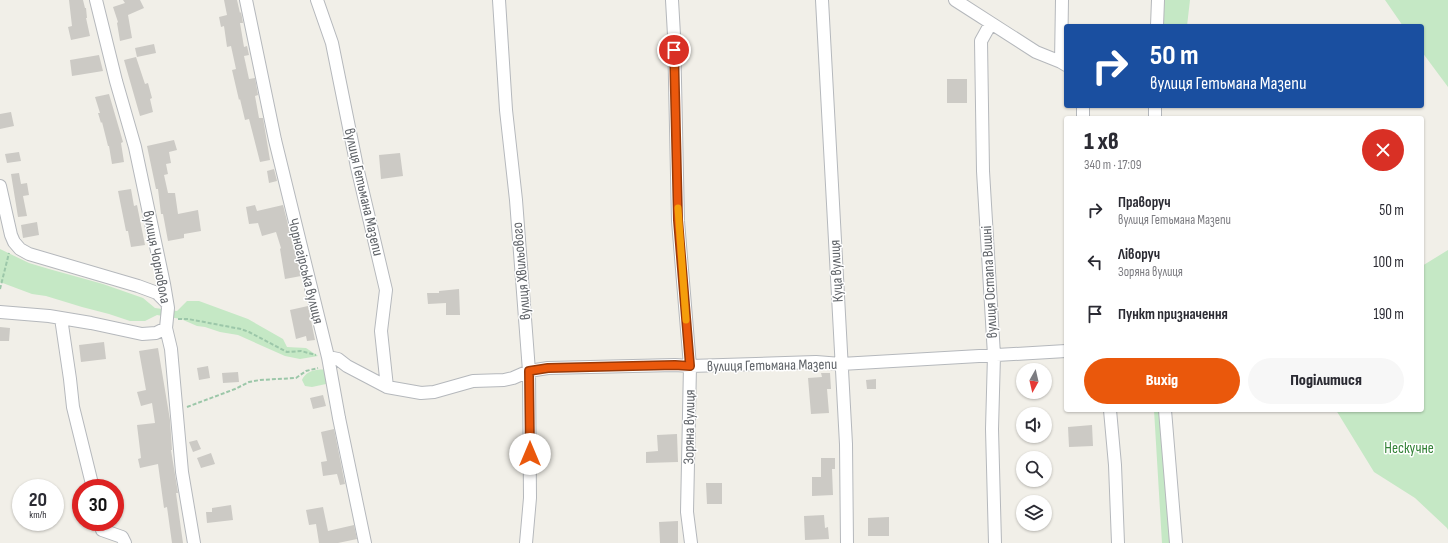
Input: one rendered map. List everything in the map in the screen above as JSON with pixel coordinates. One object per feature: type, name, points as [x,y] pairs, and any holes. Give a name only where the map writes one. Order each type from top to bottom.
[{"type":"street","name":"вулиця Чорновола","points":[[96,0],[116,81],[135,147],[167,315],[182,472],[194,543]]},
{"type":"street","name":"Чорногірська вулиця","points":[[246,0],[275,140],[328,362],[365,543]]},
{"type":"street","name":"вулиця Гетьмана Мазепи","points":[[317,0],[332,44],[357,167],[386,290],[381,331],[387,387]]},
{"type":"street","name":"вулиця Хвильового","points":[[499,0],[506,110],[516,200],[529,371],[530,498],[526,543]]},
{"type":"street","name":"Зоряна вулиця","points":[[672,0],[678,220],[690,366],[687,512],[691,543]]},
{"type":"street","name":"Куца вулиця","points":[[822,0],[846,444],[847,543]]},
{"type":"street","points":[[955,0],[1036,52],[1063,63],[1062,0]]},
{"type":"street","points":[[1157,24],[1158,0]]},
{"type":"street","name":"вулиця Остапа Вишні","points":[[991,23],[981,41],[983,171],[994,355],[992,429],[995,543]]},
{"type":"street","points":[[0,186],[11,235],[14,242],[20,249],[40,258],[138,286],[157,293],[167,315],[156,333],[142,334],[49,316],[0,312]]},
{"type":"street","points":[[61,318],[73,407],[91,479]]},
{"type":"street","name":"вулиця Гетьмана Мазепи","points":[[328,362],[338,358],[347,366],[387,387],[421,393],[434,392],[473,381],[490,381],[513,378],[529,371],[548,368],[816,362],[841,364],[1064,351]]},
{"type":"street","points":[[1110,412],[1115,465],[1118,543]]},
{"type":"street","points":[[1165,412],[1176,543]]},
{"type":"street","points":[[105,531],[122,537],[125,543]]},
{"type":"path","points":[[1,287],[10,250]]},
{"type":"path","points":[[167,315],[249,332],[287,352],[301,351],[328,362]]},
{"type":"path","points":[[177,408],[190,406],[250,382],[296,378],[306,370],[328,362]]},
{"type":"green space","points":[[1164,0],[1190,0],[1187,24],[1163,24]]},
{"type":"green space","points":[[1385,0],[1448,0],[1448,87],[1424,55],[1424,24],[1402,24]]},
{"type":"green space","points":[[0,249],[29,263],[103,284],[143,298],[155,308],[177,311],[187,301],[199,301],[248,319],[283,339],[287,347],[306,348],[318,356],[300,359],[285,356],[238,335],[197,326],[181,319],[157,315],[145,321],[130,321],[46,296],[32,294],[0,282]]},
{"type":"green space","name":"Нескучне","points":[[1448,250],[1448,530],[1415,498],[1374,472],[1337,412],[1424,412],[1424,265]]},
{"type":"green space","points":[[328,369],[326,384],[312,387],[305,386],[302,380],[304,376],[313,371]]},
{"type":"green space","points":[[1154,412],[1162,412],[1171,543],[1162,543]]},
{"type":"building","points":[[69,0],[83,0],[86,8],[86,18],[90,36],[71,40],[68,27],[72,26]]},
{"type":"building","points":[[123,0],[140,0],[144,8],[128,15],[132,38],[120,41],[118,22],[113,7],[125,3]]},
{"type":"building","points":[[224,0],[237,0],[240,13],[241,12],[243,23],[240,23],[244,47],[247,46],[249,55],[244,56],[249,79],[255,78],[258,95],[255,96],[259,118],[263,118],[270,160],[260,162],[249,119],[245,120],[240,99],[239,100],[232,70],[236,69],[231,46],[227,47],[224,26],[221,27],[219,17],[227,15]]},
{"type":"building","points":[[154,44],[156,53],[137,57],[135,48]]},
{"type":"building","points":[[99,55],[103,71],[72,76],[70,60]]},
{"type":"building","points":[[136,57],[145,84],[148,83],[152,98],[150,99],[153,112],[140,116],[124,60]]},
{"type":"building","points":[[947,79],[967,79],[967,103],[947,103]]},
{"type":"building","points":[[109,94],[123,142],[121,143],[124,162],[112,164],[109,146],[98,113],[100,113],[95,97]]},
{"type":"building","points":[[11,112],[14,126],[0,129],[0,114]]},
{"type":"building","points":[[174,140],[177,150],[169,152],[171,163],[166,164],[168,174],[164,175],[168,193],[175,193],[178,214],[198,210],[201,231],[184,234],[184,238],[168,241],[163,214],[161,214],[158,189],[156,189],[147,146]]},
{"type":"building","points":[[19,152],[21,161],[7,163],[5,154]]},
{"type":"building","points":[[400,153],[403,176],[381,179],[379,155]]},
{"type":"building","points":[[274,169],[277,181],[269,183],[267,171]]},
{"type":"building","points":[[19,173],[21,184],[27,183],[29,195],[23,196],[27,216],[18,217],[11,174]]},
{"type":"building","points":[[131,189],[134,206],[137,205],[145,245],[131,247],[128,231],[126,231],[118,191]]},
{"type":"building","points":[[255,205],[257,211],[283,205],[301,276],[285,279],[281,248],[276,232],[262,236],[258,223],[249,224],[246,207]]},
{"type":"building","points":[[37,222],[39,235],[23,238],[21,225]]},
{"type":"building","points":[[459,289],[460,315],[446,315],[446,303],[428,304],[427,293],[439,293],[439,291]]},
{"type":"building","points":[[308,306],[315,340],[307,341],[306,336],[296,339],[290,310]]},
{"type":"building","points":[[0,327],[10,328],[9,341],[0,341]]},
{"type":"building","points":[[104,342],[106,359],[81,362],[79,345]]},
{"type":"building","points":[[158,348],[170,420],[171,450],[178,493],[176,493],[183,543],[172,543],[167,507],[164,508],[158,464],[140,468],[138,459],[141,458],[137,425],[155,423],[152,403],[141,406],[137,392],[146,390],[139,351]]},
{"type":"building","points":[[208,366],[210,378],[199,380],[197,368]]},
{"type":"building","points":[[238,372],[239,382],[223,383],[222,373]]},
{"type":"building","points":[[821,373],[830,373],[831,389],[827,389],[829,413],[811,414],[808,378],[822,377]]},
{"type":"building","points":[[876,379],[876,389],[867,389],[866,380]]},
{"type":"building","points":[[323,395],[326,406],[313,409],[310,398]]},
{"type":"building","points":[[1092,425],[1093,446],[1069,447],[1068,427]]},
{"type":"building","points":[[334,429],[345,484],[340,485],[337,474],[323,476],[321,462],[327,461],[321,432]]},
{"type":"building","points":[[677,434],[678,462],[646,463],[646,452],[658,451],[657,435]]},
{"type":"building","points":[[197,440],[201,449],[193,452],[189,442]]},
{"type":"building","points":[[211,453],[215,464],[201,468],[197,458]]},
{"type":"building","points":[[821,458],[835,458],[835,469],[832,469],[833,495],[812,496],[812,477],[821,477]]},
{"type":"building","points":[[706,483],[722,483],[722,504],[707,504]]},
{"type":"building","points":[[231,505],[233,520],[207,523],[206,512],[212,512],[212,508]]},
{"type":"building","points":[[323,507],[328,531],[354,525],[357,539],[338,543],[319,543],[316,524],[309,525],[306,510]]},
{"type":"building","points":[[824,515],[825,528],[828,527],[829,539],[805,540],[804,516]]},
{"type":"building","points":[[889,517],[889,536],[868,536],[868,518]]},
{"type":"building","points":[[678,521],[678,543],[660,543],[659,522]]},
{"type":"slow traffic","points":[[678,208],[686,320]]},
{"type":"route","points":[[530,454],[529,371],[548,368],[675,365],[690,366],[678,220],[674,50]]}]
